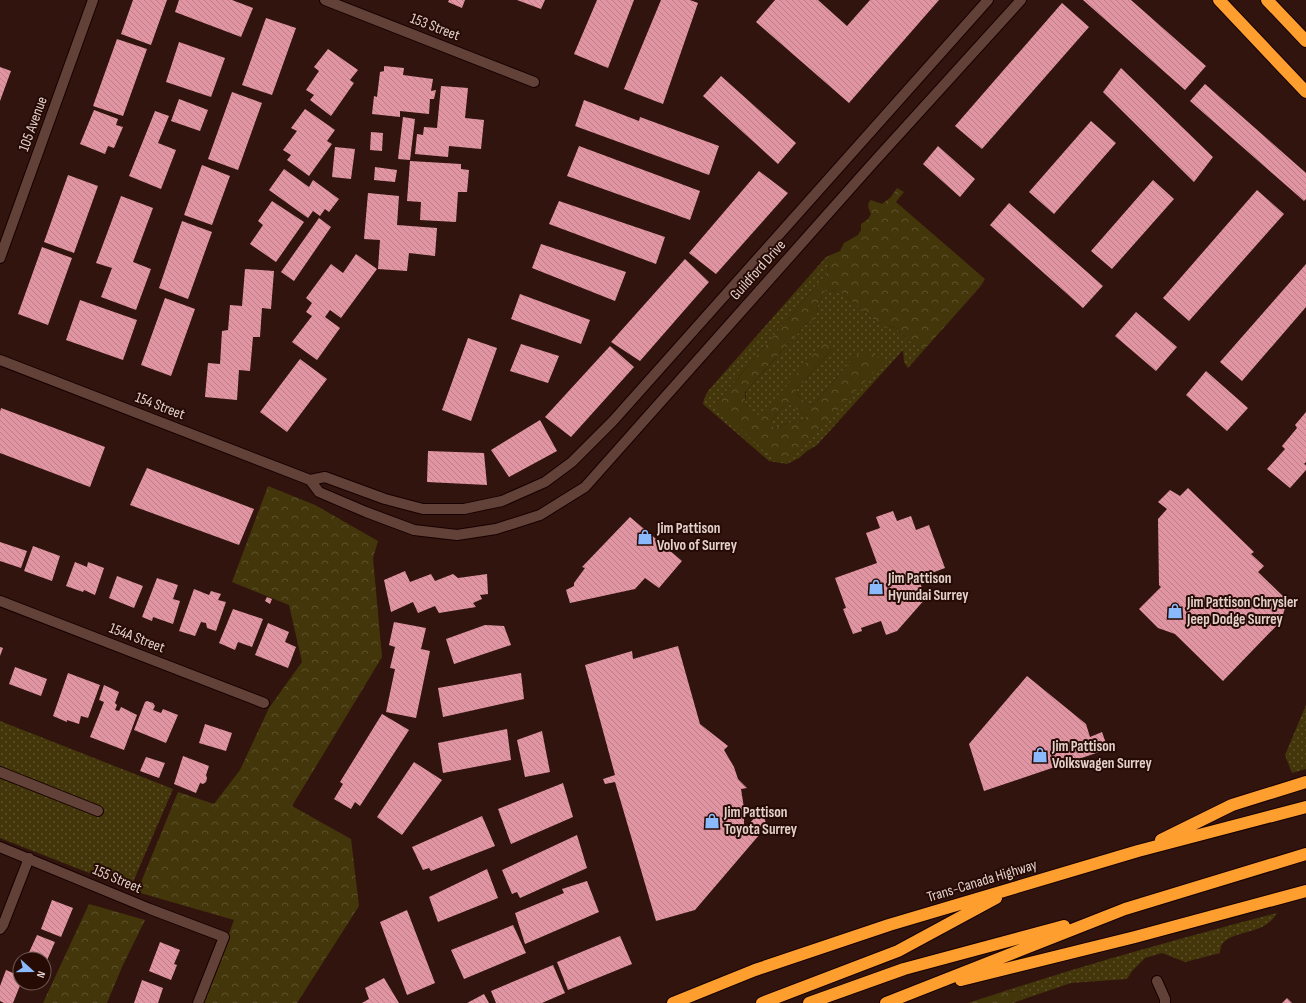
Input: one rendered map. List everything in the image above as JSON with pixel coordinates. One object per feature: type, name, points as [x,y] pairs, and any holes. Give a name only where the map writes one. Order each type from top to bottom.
[{"type":"highway","points":[[1219,0],[1306,92]]},
{"type":"highway","points":[[1267,0],[1306,41]]},
{"type":"highway","points":[[1138,852],[1232,805],[1306,782]]},
{"type":"highway","name":"Trans-Canada Highway","points":[[673,1003],[755,970],[882,927],[1138,852],[1306,808]]},
{"type":"highway","points":[[809,1003],[904,969],[1125,909],[1306,854]]},
{"type":"highway","points":[[762,1003],[898,951],[1020,886]]},
{"type":"highway","points":[[913,992],[1135,937],[1306,892]]},
{"type":"highway","points":[[886,1003],[1125,909]]},
{"type":"main road","name":"105 Avenue","points":[[0,258],[93,0]]},
{"type":"main road","name":"153 Street","points":[[325,0],[534,82]]},
{"type":"main road","name":"Guildford Drive","points":[[502,501],[545,482],[572,462],[613,421],[988,0]]},
{"type":"main road","name":"Guildford Drive","points":[[496,529],[540,515],[585,487],[873,163],[1021,0]]},
{"type":"main road","name":"154 Street","points":[[0,360],[310,480],[319,492],[414,530],[457,535],[496,529]]},
{"type":"main road","name":"154 Street","points":[[310,480],[325,477],[385,499],[423,509],[464,509],[502,501]]},
{"type":"main road","name":"154A Street","points":[[0,601],[264,702]]},
{"type":"main road","points":[[0,772],[98,811]]},
{"type":"main road","name":"155 Street","points":[[0,847],[150,909],[224,937],[198,1003]]},
{"type":"main road","points":[[0,929],[3,925],[28,858]]},
{"type":"main road","points":[[1157,981],[1165,999],[1165,1003]]},
{"type":"green space","points":[[897,188],[904,192],[896,202],[985,279],[980,287],[923,351],[896,328],[889,326],[886,328],[879,325],[843,294],[827,289],[819,302],[817,318],[807,323],[745,392],[745,404],[760,416],[825,341],[833,345],[833,348],[796,390],[798,395],[809,405],[814,404],[856,355],[868,352],[884,361],[787,464],[770,457],[717,407],[718,401],[828,272],[829,263],[826,257],[840,251],[844,243],[858,235],[861,230],[861,224],[868,219],[871,214],[868,207],[869,202],[871,200],[882,204],[891,197]],"holes":[[[787,402],[806,416],[804,421],[788,423],[774,428],[771,425],[772,420]]]},
{"type":"green space","points":[[826,257],[829,263],[828,272],[718,401],[787,464],[769,461],[703,404],[708,391]]},
{"type":"green space","points":[[827,289],[843,294],[879,325],[896,328],[923,351],[908,368],[904,362],[903,350],[817,445],[799,458],[787,464],[856,355],[814,404],[809,405],[798,395],[796,390],[833,348],[760,417],[745,404],[746,391],[807,323],[817,318],[819,302]]},
{"type":"green space","points":[[787,402],[806,416],[804,421],[788,423],[774,428],[770,426],[772,420]]},
{"type":"green space","points":[[268,486],[315,505],[378,541],[373,558],[382,657],[292,806],[351,839],[359,906],[297,1003],[204,1003],[234,920],[137,892],[178,792],[214,804],[240,770],[269,708],[302,662],[289,605],[232,582]]},
{"type":"green space","points":[[1306,705],[1306,769],[1292,773],[1285,755]]},
{"type":"green space","points":[[0,721],[173,789],[130,889],[0,838]]},
{"type":"green space","points":[[89,904],[145,920],[122,967],[107,1003],[43,1003],[49,991],[52,991],[52,984]]},
{"type":"green space","points":[[1277,913],[1265,925],[1227,939],[1222,944],[1220,953],[1185,962],[1162,953],[1145,958],[1132,971],[1127,979],[1071,983],[1027,998],[1020,992],[1005,991],[1140,950]]},
{"type":"green space","points":[[1005,991],[1020,992],[1027,998],[1013,1003],[968,1003]]},
{"type":"building","points":[[133,0],[167,0],[151,45],[121,34]]},
{"type":"building","points":[[179,0],[232,0],[253,8],[241,37],[175,12]]},
{"type":"building","points":[[449,0],[465,0],[462,8],[448,2]]},
{"type":"building","points":[[517,0],[545,0],[541,9]]},
{"type":"building","points":[[597,0],[634,0],[608,68],[574,54]]},
{"type":"building","points":[[661,0],[690,0],[698,3],[663,104],[624,89]]},
{"type":"building","points":[[775,0],[818,0],[847,26],[870,0],[939,0],[849,103],[756,22]]},
{"type":"building","points":[[1083,0],[1131,0],[1206,66],[1185,90]]},
{"type":"building","points":[[1062,3],[1089,27],[982,149],[955,126]]},
{"type":"building","points":[[266,18],[296,28],[272,95],[242,85]]},
{"type":"building","points":[[117,39],[147,49],[123,116],[93,106]]},
{"type":"building","points":[[179,42],[225,58],[211,97],[166,82]]},
{"type":"building","points":[[328,49],[358,70],[350,80],[354,83],[331,116],[310,100],[314,95],[306,90],[319,71],[314,67]]},
{"type":"building","points":[[384,66],[404,68],[403,75],[433,79],[431,91],[436,90],[434,99],[430,99],[429,114],[400,111],[400,117],[372,114],[374,96],[377,97],[380,72],[384,71]]},
{"type":"building","points":[[0,67],[11,71],[0,101]]},
{"type":"building","points":[[1121,68],[1213,157],[1194,182],[1103,92]]},
{"type":"building","points":[[721,76],[796,143],[778,164],[703,96]]},
{"type":"building","points":[[1205,84],[1306,173],[1306,199],[1304,201],[1190,101]]},
{"type":"building","points":[[441,86],[468,88],[465,118],[484,120],[481,149],[449,146],[448,157],[415,154],[417,134],[423,135],[424,127],[437,128]]},
{"type":"building","points":[[232,92],[262,103],[238,170],[208,159]]},
{"type":"building","points":[[179,99],[208,110],[200,131],[171,121]]},
{"type":"building","points":[[584,100],[639,121],[640,117],[719,146],[709,175],[575,126]]},
{"type":"building","points":[[305,109],[335,130],[327,141],[332,144],[309,176],[287,160],[291,155],[283,150],[297,131],[291,128]]},
{"type":"building","points":[[94,110],[118,119],[116,125],[123,127],[114,148],[108,146],[105,154],[80,144]]},
{"type":"building","points":[[155,111],[169,116],[158,143],[176,150],[161,189],[129,176]]},
{"type":"building","points":[[403,117],[415,119],[410,160],[398,159]]},
{"type":"building","points":[[1091,121],[1116,143],[1054,214],[1029,192]]},
{"type":"building","points":[[371,132],[383,133],[382,151],[370,150]]},
{"type":"building","points":[[579,146],[700,191],[690,220],[567,176]]},
{"type":"building","points":[[938,146],[975,179],[960,197],[923,164]]},
{"type":"building","points":[[335,147],[355,149],[351,179],[332,177]]},
{"type":"building","points":[[410,161],[461,164],[461,169],[469,170],[467,192],[458,192],[456,222],[420,220],[421,202],[407,201]]},
{"type":"building","points":[[202,165],[230,176],[212,225],[184,215]]},
{"type":"building","points":[[375,167],[397,170],[395,182],[374,180]]},
{"type":"building","points":[[284,169],[309,187],[313,180],[339,199],[329,212],[325,209],[320,216],[313,211],[308,218],[269,190]]},
{"type":"building","points":[[759,171],[788,193],[716,274],[689,253]]},
{"type":"building","points":[[68,175],[98,186],[74,253],[44,242]]},
{"type":"building","points":[[1153,180],[1174,199],[1112,269],[1091,251]]},
{"type":"building","points":[[1257,190],[1284,214],[1189,321],[1163,298]]},
{"type":"building","points":[[368,193],[399,196],[397,225],[437,228],[435,256],[409,253],[407,271],[378,269],[380,240],[364,239]]},
{"type":"building","points":[[121,196],[153,208],[133,262],[151,269],[136,310],[101,297],[112,268],[96,263]]},
{"type":"building","points":[[272,201],[304,222],[276,262],[250,244],[263,225],[258,221]]},
{"type":"building","points":[[559,201],[665,237],[656,264],[549,224]]},
{"type":"building","points":[[1009,203],[1103,286],[1083,308],[990,225]]},
{"type":"building","points":[[319,218],[331,227],[294,281],[281,272]]},
{"type":"building","points":[[182,221],[212,232],[188,299],[159,288]]},
{"type":"building","points":[[541,244],[626,272],[615,301],[532,268]]},
{"type":"building","points":[[42,247],[72,258],[48,325],[18,314]]},
{"type":"building","points":[[356,254],[377,269],[341,318],[330,310],[325,317],[340,328],[317,360],[292,342],[312,316],[306,312],[312,303],[306,298],[331,264],[343,273]]},
{"type":"building","points":[[685,259],[709,282],[640,361],[611,342]]},
{"type":"building","points":[[1306,264],[1306,307],[1242,381],[1220,362]]},
{"type":"building","points":[[245,269],[274,271],[271,309],[262,308],[260,337],[253,337],[250,371],[239,370],[237,400],[205,397],[208,363],[220,364],[222,331],[228,330],[230,305],[242,306]]},
{"type":"building","points":[[520,294],[590,320],[581,344],[511,319]]},
{"type":"building","points":[[165,298],[195,309],[171,376],[141,365]]},
{"type":"building","points":[[80,300],[137,320],[123,360],[66,340]]},
{"type":"building","points":[[1136,312],[1177,347],[1156,371],[1115,336]]},
{"type":"building","points":[[468,338],[497,348],[471,421],[442,410]]},
{"type":"building","points":[[521,344],[559,356],[548,383],[510,371]]},
{"type":"building","points":[[610,346],[634,367],[571,437],[545,417]]},
{"type":"building","points":[[300,359],[327,379],[287,432],[260,412]]},
{"type":"building","points":[[1206,371],[1248,408],[1227,431],[1186,395]]},
{"type":"building","points":[[1,408],[105,447],[90,487],[0,453]]},
{"type":"building","points":[[1306,412],[1306,462],[1304,464],[1306,465],[1306,470],[1290,488],[1267,469],[1285,449],[1282,446],[1297,428],[1295,425]]},
{"type":"building","points":[[540,420],[557,451],[509,477],[491,450]]},
{"type":"building","points":[[428,451],[484,453],[487,485],[427,482]]},
{"type":"building","points":[[147,468],[254,509],[239,545],[130,505]]},
{"type":"building","points":[[1188,488],[1254,552],[1251,554],[1264,566],[1258,572],[1288,601],[1283,606],[1285,608],[1281,621],[1223,681],[1175,634],[1158,628],[1139,609],[1161,587],[1159,585],[1158,519],[1167,509],[1158,502],[1170,490],[1180,496]]},
{"type":"building","points":[[893,511],[897,521],[911,516],[916,530],[929,525],[945,568],[918,578],[926,598],[897,631],[886,635],[881,621],[861,628],[862,631],[853,634],[843,609],[846,608],[835,578],[877,563],[866,533],[880,528],[876,517]]},
{"type":"building","points":[[630,517],[682,561],[659,588],[645,578],[635,589],[570,603],[566,590],[574,586],[574,583],[585,568],[582,567]]},
{"type":"building","points":[[0,542],[27,551],[21,568],[0,561]]},
{"type":"building","points":[[33,546],[60,556],[52,581],[24,571]]},
{"type":"building","points":[[75,562],[87,567],[88,562],[104,568],[95,595],[84,590],[83,592],[66,586]]},
{"type":"building","points":[[405,571],[410,582],[431,574],[435,581],[453,574],[458,578],[487,574],[488,594],[480,595],[482,599],[473,603],[476,607],[439,613],[435,606],[418,613],[413,602],[391,612],[384,580]]},
{"type":"building","points":[[117,576],[143,586],[134,608],[109,598]]},
{"type":"building","points":[[157,578],[178,585],[173,599],[180,601],[173,624],[153,617],[152,621],[142,617]]},
{"type":"building","points":[[194,589],[209,595],[211,591],[221,594],[218,600],[226,602],[216,631],[207,628],[206,623],[201,622],[195,636],[179,631]]},
{"type":"building","points":[[267,597],[272,599],[270,604],[265,601]]},
{"type":"building","points":[[233,609],[263,619],[252,647],[238,642],[235,650],[219,643]]},
{"type":"building","points":[[394,622],[426,628],[421,649],[430,651],[416,718],[386,712],[395,669],[390,668],[395,647],[389,645]]},
{"type":"building","points":[[268,623],[289,632],[285,642],[296,647],[288,668],[255,655]]},
{"type":"building","points":[[485,625],[504,626],[511,645],[454,664],[446,639]]},
{"type":"building","points":[[678,646],[700,724],[728,746],[724,750],[734,767],[738,779],[747,788],[741,789],[744,808],[744,830],[756,816],[763,817],[766,824],[765,828],[695,910],[656,921],[615,782],[605,784],[603,779],[615,775],[585,665],[632,651],[633,659]]},
{"type":"building","points":[[0,647],[3,648],[0,656]]},
{"type":"building","points":[[15,667],[47,679],[41,696],[9,684]]},
{"type":"building","points":[[68,673],[100,685],[88,718],[81,716],[79,724],[67,720],[67,722],[53,716]]},
{"type":"building","points":[[521,673],[524,699],[443,717],[438,688]]},
{"type":"building","points":[[1027,676],[1086,724],[1090,737],[1102,732],[1108,749],[984,791],[969,744]]},
{"type":"building","points":[[104,685],[119,692],[115,703],[117,705],[115,710],[119,711],[121,707],[137,715],[124,750],[90,737],[104,702],[99,700]]},
{"type":"building","points":[[147,701],[153,703],[155,706],[153,710],[161,713],[163,709],[178,715],[166,743],[134,730],[145,702]]},
{"type":"building","points":[[382,714],[409,730],[360,806],[355,802],[351,809],[334,799],[343,784],[340,782]]},
{"type":"building","points":[[205,724],[232,733],[226,751],[199,743]]},
{"type":"building","points":[[507,729],[511,760],[443,773],[438,743]]},
{"type":"building","points":[[542,731],[550,772],[525,777],[517,740]]},
{"type":"building","points":[[183,756],[209,766],[206,775],[206,782],[203,784],[200,783],[196,793],[174,784]]},
{"type":"building","points":[[146,757],[165,763],[159,778],[140,771]]},
{"type":"building","points":[[414,762],[442,780],[402,835],[377,817]]},
{"type":"building","points":[[563,783],[573,817],[511,844],[498,809]]},
{"type":"building","points":[[482,816],[495,846],[431,871],[429,868],[423,870],[412,847]]},
{"type":"building","points":[[577,835],[587,868],[520,898],[517,892],[512,894],[502,870]]},
{"type":"building","points":[[487,869],[498,898],[438,922],[429,897]]},
{"type":"building","points":[[587,881],[599,912],[525,944],[515,913],[564,893],[562,889]]},
{"type":"building","points":[[52,900],[73,908],[61,937],[41,929]]},
{"type":"building","points":[[407,910],[435,983],[407,995],[380,922]]},
{"type":"building","points":[[513,925],[526,953],[464,979],[451,950]]},
{"type":"building","points":[[37,935],[55,942],[51,951],[30,951]]},
{"type":"building","points":[[620,936],[632,964],[568,990],[557,962]]},
{"type":"building","points":[[160,942],[180,950],[174,964],[177,965],[171,980],[149,971]]},
{"type":"building","points":[[553,965],[565,993],[542,1003],[496,1003],[491,991]]},
{"type":"building","points":[[6,970],[12,973],[12,991],[18,991],[13,1003],[4,1003],[0,1001],[0,986]]},
{"type":"building","points":[[384,978],[399,1003],[362,1003],[369,999],[365,988]]},
{"type":"building","points":[[142,980],[163,988],[158,1003],[134,1003]]},
{"type":"building","points":[[484,994],[489,1003],[467,1003]]},
{"type":"building","points":[[1287,998],[1292,1003],[1282,1003]]},
{"type":"place","name":"Jim Pattison Volvo of Surrey","points":[[645,537]]},
{"type":"place","name":"Jim Pattison Hyundai Surrey","points":[[876,587]]},
{"type":"place","name":"Jim Pattison Chrysler Jeep Dodge Surrey","points":[[1175,611]]},
{"type":"place","name":"Jim Pattison Volkswagen Surrey","points":[[1040,755]]},
{"type":"place","name":"Jim Pattison Toyota Surrey","points":[[712,821]]}]
